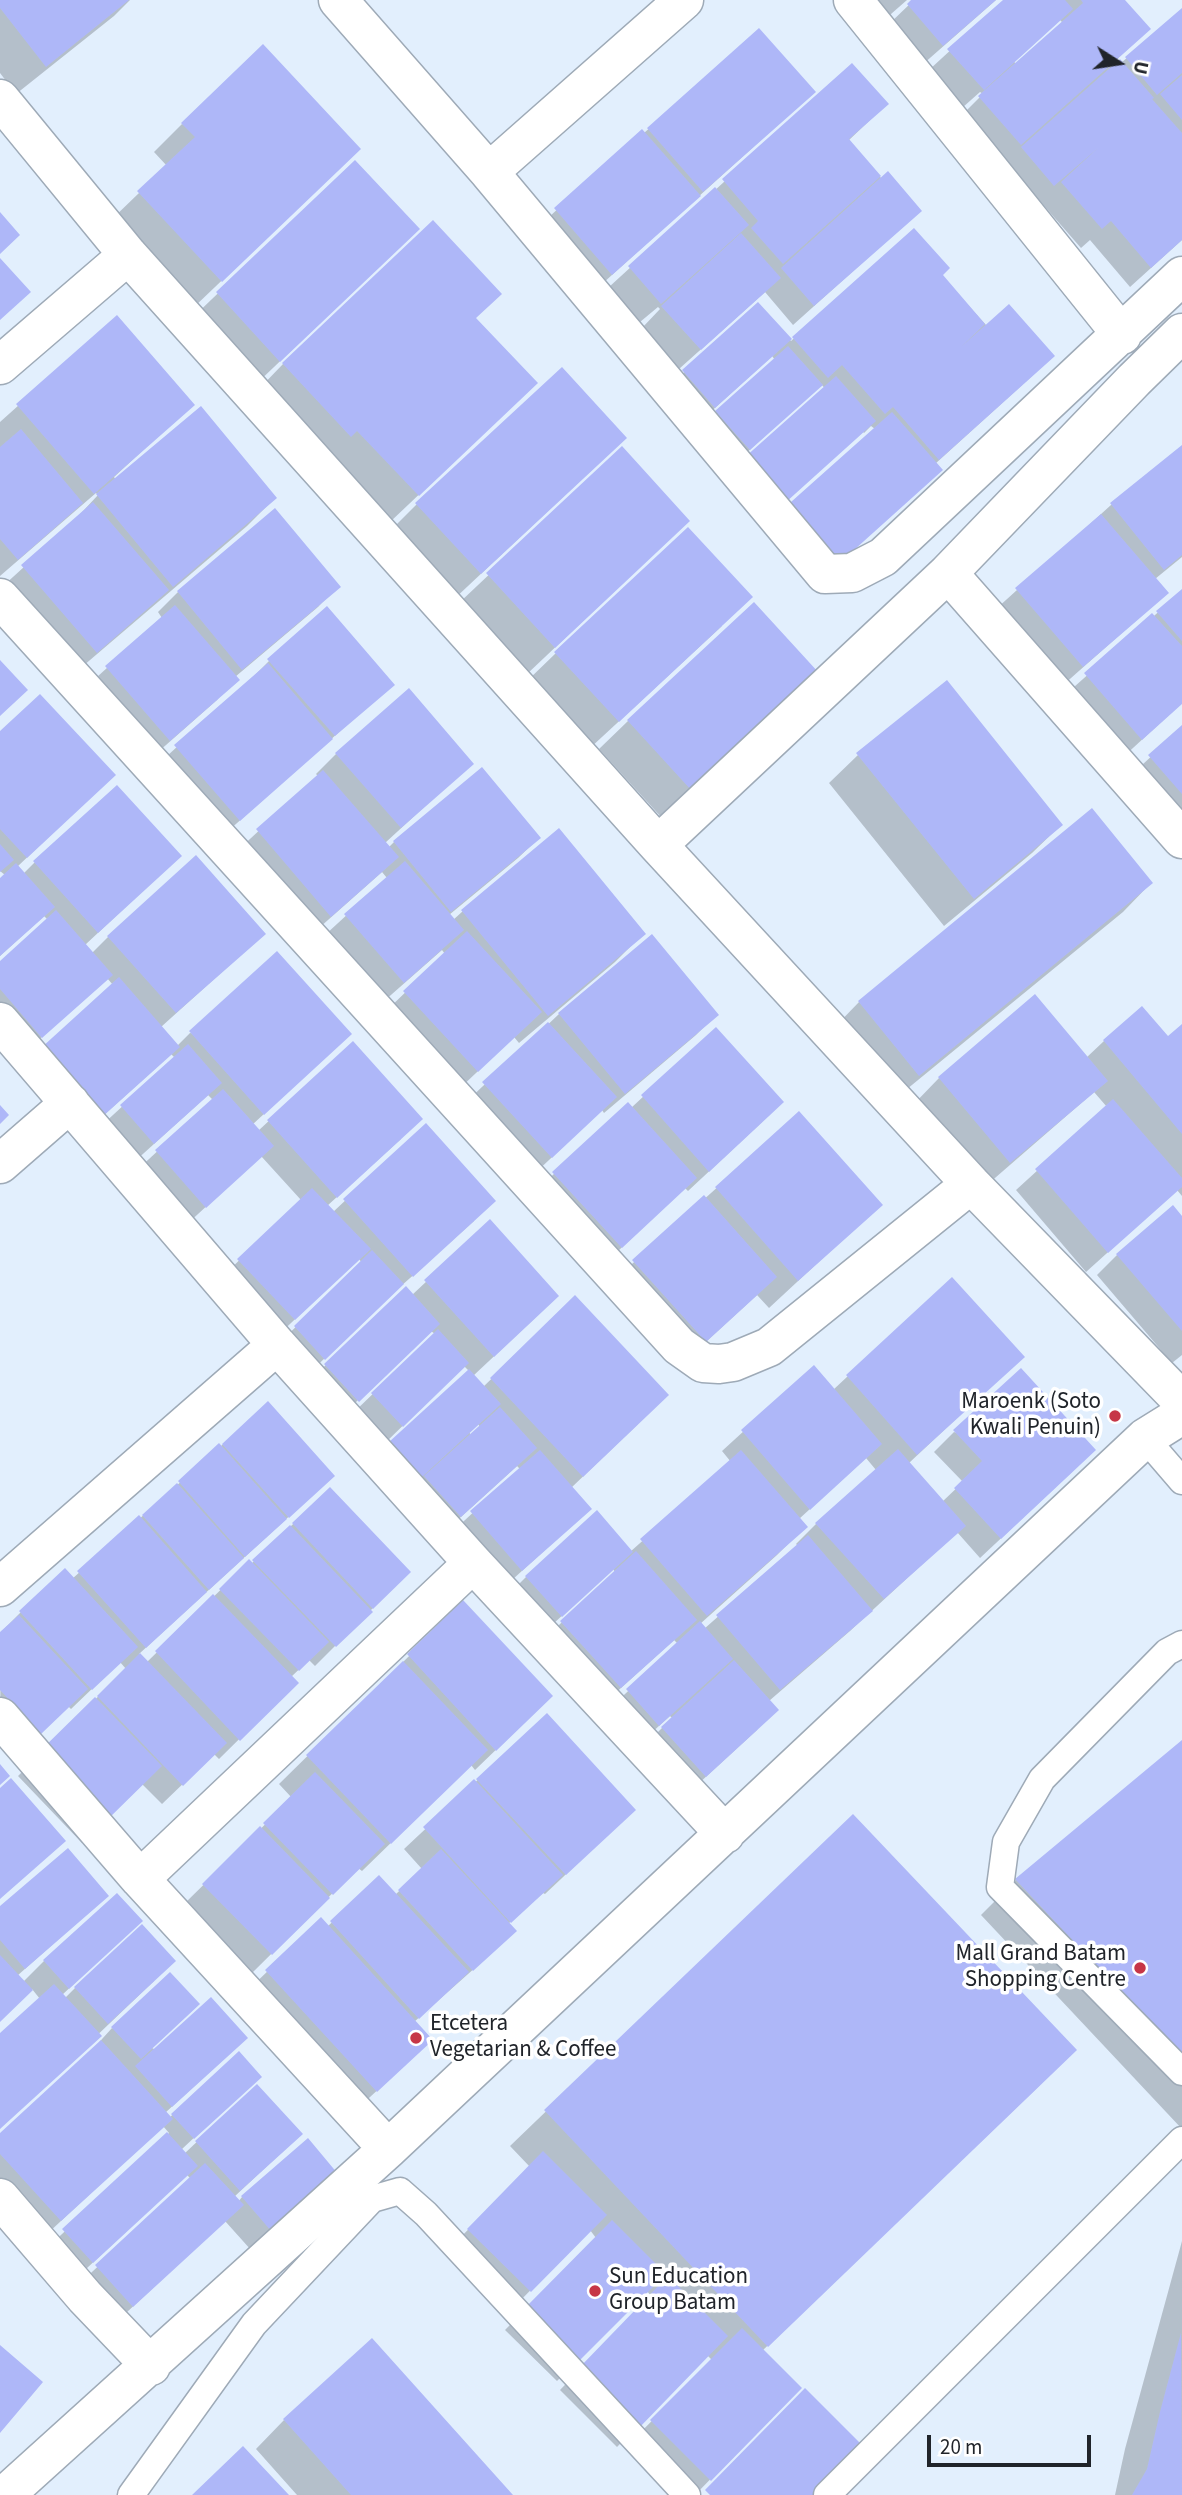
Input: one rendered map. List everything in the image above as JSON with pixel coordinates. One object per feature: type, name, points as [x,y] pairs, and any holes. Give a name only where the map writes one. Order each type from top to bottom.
[{"type":"street","points":[[338,0],[489,172],[825,574],[852,573],[883,557],[1182,276]]},
{"type":"street","points":[[489,172],[684,0]]},
{"type":"street","points":[[853,0],[1122,335]]},
{"type":"street","points":[[0,99],[128,255],[658,845],[971,1184],[1182,1401]]},
{"type":"street","points":[[0,365],[128,255]]},
{"type":"street","points":[[658,845],[948,573],[1182,333]]},
{"type":"street","points":[[948,573],[1182,839]]},
{"type":"street","points":[[0,598],[679,1346],[703,1363],[733,1362],[769,1347],[971,1184]]},
{"type":"street","points":[[0,1022],[276,1345],[473,1563],[725,1834]]},
{"type":"street","points":[[0,1164],[70,1102]]},
{"type":"street","points":[[0,1587],[276,1345]]},
{"type":"street","points":[[5,2495],[151,2366],[388,2149],[1145,1438],[1182,1415]]},
{"type":"street","points":[[140,1879],[473,1563]]},
{"type":"street","points":[[0,1717],[140,1879],[388,2149]]},
{"type":"street","points":[[0,2198],[85,2297],[151,2366]]},
{"type":"lane","points":[[1145,1438],[1182,1481]]},
{"type":"lane","points":[[1182,1644],[1167,1652],[1041,1779],[1006,1842],[1000,1887],[1182,2072]]},
{"type":"lane","points":[[827,2495],[1182,2140]]},
{"type":"lane","points":[[131,2495],[254,2324],[372,2199],[400,2191],[426,2214],[687,2495]]},
{"type":"building","points":[[0,0],[129,0],[46,67],[0,8]]},
{"type":"building","points":[[911,0],[996,0],[943,46],[907,4]]},
{"type":"building","points":[[1003,0],[1065,0],[1073,9],[984,90],[947,49]]},
{"type":"building","points":[[1081,0],[1125,0],[1151,29],[1021,145],[978,96],[1083,3]]},
{"type":"building","points":[[1182,8],[1182,73],[1157,95],[1125,57]]},
{"type":"building","points":[[759,28],[816,92],[703,192],[647,128]]},
{"type":"building","points":[[263,44],[361,149],[222,282],[137,191],[195,137],[181,123]]},
{"type":"building","points":[[1120,59],[1182,133],[1182,240],[1151,268],[1111,221],[1102,229],[1061,182],[1098,148],[1054,186],[1021,147]]},
{"type":"building","points":[[852,63],[889,104],[849,139],[881,176],[783,264],[751,228],[758,221],[722,179]]},
{"type":"building","points":[[1182,75],[1182,120],[1160,94]]},
{"type":"building","points":[[642,129],[701,196],[612,275],[554,208]]},
{"type":"building","points":[[355,160],[420,229],[280,362],[216,292]]},
{"type":"building","points":[[888,171],[922,211],[814,306],[781,268]]},
{"type":"building","points":[[715,187],[749,225],[661,304],[628,266]]},
{"type":"building","points":[[0,212],[20,235],[0,254]]},
{"type":"building","points":[[433,220],[502,294],[476,318],[538,383],[419,496],[357,431],[351,437],[282,363]]},
{"type":"building","points":[[914,228],[950,268],[943,275],[985,324],[961,347],[1009,304],[1055,356],[939,460],[893,407],[885,414],[842,365],[828,378],[792,337]]},
{"type":"building","points":[[741,233],[781,278],[701,350],[661,306]]},
{"type":"building","points":[[0,258],[31,292],[0,320]]},
{"type":"building","points":[[758,302],[792,339],[715,408],[682,370]]},
{"type":"building","points":[[117,315],[195,405],[94,494],[16,404]]},
{"type":"building","points":[[788,346],[823,385],[750,450],[715,411]]},
{"type":"building","points":[[562,367],[627,438],[481,574],[415,503]]},
{"type":"building","points":[[836,376],[876,421],[785,503],[744,458]]},
{"type":"building","points":[[201,406],[277,498],[173,587],[96,494]]},
{"type":"building","points":[[892,412],[943,470],[834,568],[782,510]]},
{"type":"building","points":[[21,429],[83,503],[18,560],[0,539],[0,447]]},
{"type":"building","points":[[1182,445],[1182,555],[1164,570],[1110,503]]},
{"type":"building","points":[[622,446],[690,521],[555,648],[486,573]]},
{"type":"building","points":[[93,502],[169,590],[97,653],[21,565]]},
{"type":"building","points":[[275,508],[341,587],[242,670],[177,591]]},
{"type":"building","points":[[1101,514],[1169,593],[1083,667],[1015,588]]},
{"type":"building","points":[[688,527],[753,597],[619,722],[554,652]]},
{"type":"building","points":[[1182,589],[1182,641],[1156,611]]},
{"type":"building","points":[[754,602],[819,673],[692,791],[627,720]]},
{"type":"building","points":[[175,605],[240,680],[170,741],[105,666]]},
{"type":"building","points":[[327,606],[395,685],[335,736],[267,659]]},
{"type":"building","points":[[1152,613],[1182,646],[1182,704],[1142,740],[1084,673]]},
{"type":"building","points":[[0,660],[28,690],[0,716]]},
{"type":"building","points":[[268,663],[333,739],[240,821],[174,745]]},
{"type":"building","points":[[947,680],[1063,825],[974,899],[856,753]]},
{"type":"building","points":[[409,688],[474,764],[401,828],[335,753]]},
{"type":"building","points":[[40,694],[116,775],[27,858],[0,829],[0,731]]},
{"type":"building","points":[[1182,725],[1182,794],[1148,755]]},
{"type":"building","points":[[482,767],[541,838],[451,912],[393,841]]},
{"type":"building","points":[[323,770],[399,857],[331,917],[256,829]]},
{"type":"building","points":[[117,785],[182,856],[98,933],[33,861]]},
{"type":"building","points":[[1092,808],[1153,883],[919,1076],[858,1001]]},
{"type":"building","points":[[559,828],[646,934],[548,1016],[461,910]]},
{"type":"building","points":[[0,844],[14,860],[0,872]]},
{"type":"building","points":[[196,855],[266,934],[176,1013],[107,936]]},
{"type":"building","points":[[405,861],[464,930],[404,983],[344,914]]},
{"type":"building","points":[[16,863],[55,907],[0,956],[0,878]]},
{"type":"building","points":[[56,910],[113,975],[42,1038],[0,989],[0,961]]},
{"type":"building","points":[[467,931],[542,1012],[478,1072],[403,991]]},
{"type":"building","points":[[652,934],[719,1015],[625,1094],[558,1013]]},
{"type":"building","points":[[277,951],[352,1034],[264,1115],[189,1031]]},
{"type":"building","points":[[119,977],[180,1047],[102,1117],[41,1048]]},
{"type":"building","points":[[1035,994],[1108,1081],[1010,1163],[938,1077]]},
{"type":"building","points":[[1142,1006],[1168,1036],[1182,1024],[1182,1134],[1103,1040]]},
{"type":"building","points":[[548,1022],[617,1097],[552,1158],[482,1082]]},
{"type":"building","points":[[716,1027],[784,1102],[709,1172],[641,1095]]},
{"type":"building","points":[[353,1041],[423,1119],[337,1198],[267,1120]]},
{"type":"building","points":[[188,1044],[222,1083],[154,1144],[120,1105]]},
{"type":"building","points":[[223,1089],[274,1146],[206,1208],[155,1150]]},
{"type":"building","points":[[1113,1099],[1182,1178],[1182,1187],[1108,1253],[1035,1169]]},
{"type":"building","points":[[628,1102],[697,1178],[622,1248],[552,1172]]},
{"type":"building","points":[[0,1105],[9,1115],[0,1124]]},
{"type":"building","points":[[799,1111],[883,1205],[798,1281],[715,1187]]},
{"type":"building","points":[[426,1123],[496,1201],[413,1277],[343,1199]]},
{"type":"building","points":[[312,1188],[371,1249],[295,1320],[237,1259]]},
{"type":"building","points":[[704,1195],[777,1277],[706,1342],[632,1260]]},
{"type":"building","points":[[1173,1205],[1182,1216],[1182,1331],[1116,1254]]},
{"type":"building","points":[[490,1219],[559,1296],[494,1357],[424,1280]]},
{"type":"building","points":[[372,1250],[404,1284],[325,1360],[294,1326]]},
{"type":"building","points":[[952,1277],[1025,1357],[917,1455],[846,1375]]},
{"type":"building","points":[[406,1286],[440,1324],[359,1402],[324,1364]]},
{"type":"building","points":[[575,1295],[669,1395],[583,1477],[490,1378]]},
{"type":"building","points":[[438,1329],[469,1363],[403,1427],[371,1393]]},
{"type":"building","points":[[814,1365],[882,1444],[810,1510],[741,1430]]},
{"type":"building","points":[[1021,1368],[1096,1450],[1001,1539],[954,1488],[982,1461],[953,1430]]},
{"type":"building","points":[[469,1369],[501,1404],[422,1477],[389,1442]]},
{"type":"building","points":[[268,1401],[335,1476],[289,1518],[222,1444]]},
{"type":"building","points":[[500,1407],[537,1448],[461,1517],[424,1476]]},
{"type":"building","points":[[219,1443],[287,1519],[245,1557],[178,1481]]},
{"type":"building","points":[[898,1449],[966,1526],[884,1599],[815,1523]]},
{"type":"building","points":[[540,1450],[592,1509],[522,1571],[470,1511]]},
{"type":"building","points":[[741,1450],[808,1527],[707,1616],[640,1539]]},
{"type":"building","points":[[177,1483],[244,1558],[209,1590],[142,1515]]},
{"type":"building","points":[[330,1487],[411,1572],[373,1609],[292,1523]]},
{"type":"building","points":[[597,1510],[633,1552],[562,1617],[525,1576]]},
{"type":"building","points":[[139,1515],[207,1592],[146,1648],[77,1571]]},
{"type":"building","points":[[290,1525],[373,1612],[336,1647],[252,1560]]},
{"type":"building","points":[[808,1535],[873,1611],[780,1690],[716,1615]]},
{"type":"building","points":[[636,1551],[697,1620],[621,1688],[560,1621]]},
{"type":"building","points":[[249,1559],[329,1642],[299,1671],[219,1589]]},
{"type":"building","points":[[65,1568],[138,1647],[92,1690],[19,1611]]},
{"type":"building","points":[[213,1594],[299,1683],[240,1741],[155,1651]]},
{"type":"building","points":[[463,1600],[553,1696],[496,1751],[407,1654]]},
{"type":"building","points":[[19,1615],[88,1689],[41,1734],[0,1690],[0,1632]]},
{"type":"building","points":[[700,1621],[733,1659],[659,1726],[626,1689]]},
{"type":"building","points":[[140,1653],[227,1743],[183,1786],[97,1696]]},
{"type":"building","points":[[734,1660],[779,1710],[706,1777],[661,1727]]},
{"type":"building","points":[[403,1661],[488,1750],[391,1844],[306,1755]]},
{"type":"building","points":[[95,1697],[162,1766],[103,1824],[36,1755]]},
{"type":"building","points":[[547,1713],[636,1810],[566,1875],[476,1779]]},
{"type":"building","name":"Mall Grand Batam Shopping Centre","points":[[1182,1740],[1182,2057],[1015,1879]]},
{"type":"building","points":[[0,1764],[10,1776],[0,1785]]},
{"type":"building","points":[[315,1772],[385,1844],[333,1895],[263,1823]]},
{"type":"building","points":[[11,1778],[66,1841],[0,1899],[0,1788]]},
{"type":"building","points":[[474,1779],[563,1875],[511,1923],[423,1827]]},
{"type":"building","points":[[853,1814],[1077,2050],[768,2347],[544,2110]]},
{"type":"building","points":[[260,1826],[330,1898],[272,1955],[202,1884]]},
{"type":"building","points":[[68,1848],[109,1896],[25,1969],[0,1940],[0,1906]]},
{"type":"building","points":[[441,1849],[517,1931],[473,1971],[398,1890]]},
{"type":"building","points":[[379,1875],[469,1972],[419,2019],[330,1921]]},
{"type":"building","points":[[117,1893],[143,1921],[69,1989],[43,1960]]},
{"type":"building","points":[[321,1917],[433,2040],[377,2092],[265,1970]]},
{"type":"building","points":[[142,1924],[176,1961],[108,2024],[74,1987]]},
{"type":"building","points":[[0,1955],[33,1990],[0,2022]]},
{"type":"building","points":[[170,1972],[200,2004],[141,2059],[111,2027]]},
{"type":"building","points":[[54,1984],[102,2036],[0,2129],[0,2033]]},
{"type":"building","points":[[211,1997],[248,2038],[172,2107],[135,2066]]},
{"type":"building","points":[[101,2040],[173,2119],[61,2221],[0,2154],[0,2133]]},
{"type":"building","points":[[239,2051],[262,2077],[194,2139],[171,2114]]},
{"type":"building","points":[[257,2084],[303,2134],[240,2191],[195,2141]]},
{"type":"building","points":[[167,2132],[198,2166],[93,2263],[62,2229]]},
{"type":"building","points":[[308,2138],[338,2174],[272,2232],[241,2196]]},
{"type":"building","points":[[543,2151],[607,2215],[531,2292],[467,2229]]},
{"type":"building","points":[[205,2163],[244,2205],[133,2307],[95,2265]]},
{"type":"building","name":"Sun Education Group Batam","points":[[612,2220],[666,2274],[578,2362],[524,2309]]},
{"type":"building","points":[[668,2276],[728,2336],[639,2428],[579,2368]]},
{"type":"building","points":[[742,2328],[802,2388],[711,2481],[650,2420]]},
{"type":"building","points":[[1181,2333],[1182,2495],[1132,2495],[1147,2469]]},
{"type":"building","points":[[372,2338],[513,2495],[351,2495],[283,2419]]},
{"type":"building","points":[[0,2345],[43,2382],[0,2433]]},
{"type":"building","points":[[805,2388],[865,2448],[818,2495],[710,2495],[705,2490]]},
{"type":"building","points":[[243,2446],[289,2495],[192,2495]]},
{"type":"place","name":"Maroenk (Soto Kwali Penuin)","points":[[1115,1416]]},
{"type":"place","name":"Mall Grand Batam Shopping Centre","points":[[1140,1968]]},
{"type":"place","name":"Etcetera Vegetarian & Coffee","points":[[416,2038]]},
{"type":"place","name":"Sun Education Group Batam","points":[[595,2291]]}]
